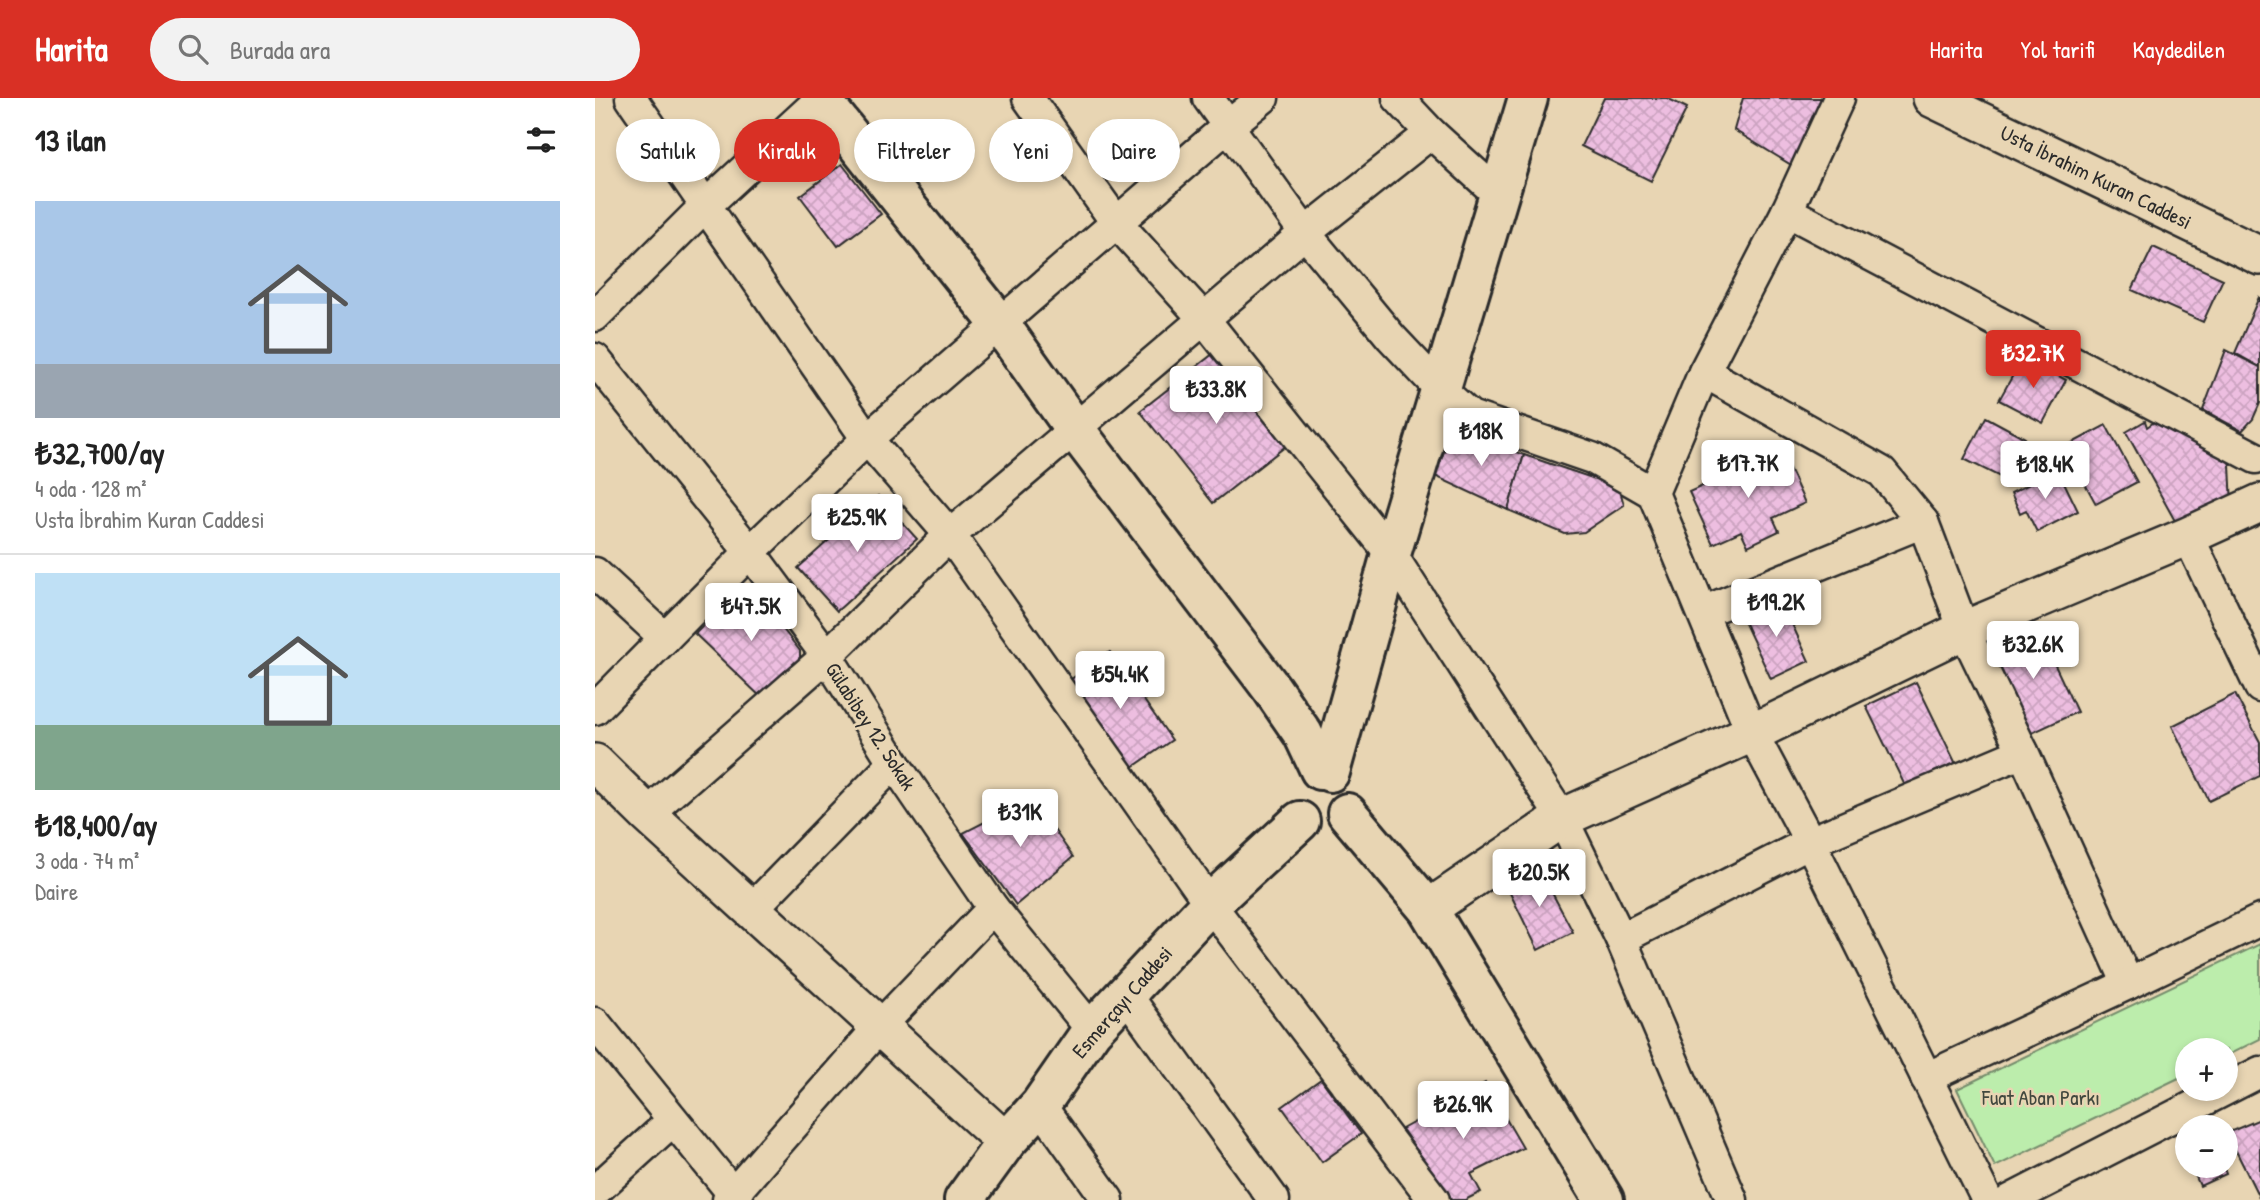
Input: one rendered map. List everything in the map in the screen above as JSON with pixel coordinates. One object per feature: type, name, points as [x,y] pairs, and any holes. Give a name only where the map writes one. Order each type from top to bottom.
[{"type":"main road","points":[[821,98],[1000,324],[1074,428],[1272,689],[1325,771]]},
{"type":"main road","points":[[1325,771],[1528,98]]},
{"type":"main road","points":[[1325,771],[1341,778],[1348,789],[1351,801],[1347,813],[1341,822],[1331,828],[1320,830],[1309,827],[1300,821],[1293,809],[1291,795],[1297,783],[1307,774],[1325,771]]},
{"type":"main road","points":[[1347,813],[1427,909],[1604,1200]]},
{"type":"main road","name":"Esmerçayı Caddesi","points":[[964,1200],[1006,1142],[1040,1105],[1091,1030],[1210,904],[1300,821]]},
{"type":"street","points":[[631,98],[867,439],[950,535],[1210,904],[1434,1200]]},
{"type":"street","points":[[595,316],[705,206],[821,98]]},
{"type":"street","points":[[1028,98],[1117,222],[1204,319],[1391,554],[1562,818],[1621,939],[1732,1200]]},
{"type":"street","points":[[1208,98],[1305,233],[1391,337],[1440,389],[1470,416],[1592,458],[1653,493],[1752,733],[1810,842],[1987,1200]]},
{"type":"street","points":[[595,709],[750,552],[867,439],[1263,98]]},
{"type":"street","points":[[1398,98],[1431,133],[1498,194]]},
{"type":"street","points":[[1653,493],[1704,372],[1787,211],[1839,98]]},
{"type":"street","name":"Usta İbrahim Kuran Caddesi","points":[[1932,98],[2260,257]]},
{"type":"street","points":[[647,814],[827,656],[950,535],[1305,233],[1431,133]]},
{"type":"street","points":[[1427,909],[1562,818],[1752,733],[1964,630],[2257,505],[2258,454],[1787,211]]},
{"type":"street","name":"Gülabibey 12. Sokak","points":[[595,359],[750,552],[827,656],[894,763],[993,908],[1091,1030]]},
{"type":"street","points":[[1704,372],[1882,472],[1923,522],[1964,630],[2023,752],[2127,984]]},
{"type":"street","points":[[1703,612],[1923,522]]},
{"type":"street","points":[[2188,536],[2260,688]]},
{"type":"street","points":[[595,573],[665,638]]},
{"type":"street","points":[[1621,939],[1810,842],[2023,752]]},
{"type":"street","points":[[595,763],[751,910],[1006,1142]]},
{"type":"street","points":[[751,910],[894,763]]},
{"type":"street","points":[[595,1023],[733,1198],[880,1026],[993,908]]},
{"type":"street","points":[[1926,1078],[2260,920]]},
{"type":"street","points":[[1125,993],[1274,1200]]},
{"type":"street","points":[[2010,1200],[2260,1072]]},
{"type":"street","points":[[1040,1105],[1108,1200]]},
{"type":"street","points":[[595,1191],[672,1121]]},
{"type":"green space","name":"Fuat Aban Parkı","points":[[2260,944],[2260,1039],[2238,1050],[2238,1038],[2175,1038],[2175,1080],[1995,1167],[1957,1089]]},
{"type":"building","points":[[1604,98],[1667,98],[1687,108],[1651,181],[1581,146]]},
{"type":"building","points":[[1743,98],[1824,98],[1793,166],[1734,130]]},
{"type":"building","points":[[842,164],[881,214],[838,246],[800,196],[818,182],[840,182]]},
{"type":"building","points":[[2153,247],[2223,279],[2203,322],[2132,290]]},
{"type":"building","points":[[2260,298],[2260,367],[2235,353]]},
{"type":"building","points":[[1218,350],[1291,442],[1213,503],[1140,411]]},
{"type":"building","points":[[2226,350],[2260,367],[2260,403],[2253,419],[2242,431],[2203,410]]},
{"type":"building","points":[[2023,357],[2066,380],[2043,423],[1999,400]]},
{"type":"building","points":[[1986,417],[2025,438],[2004,479],[1964,459]]},
{"type":"building","points":[[2160,418],[2226,455],[2230,465],[2232,505],[2180,530],[2126,432],[2145,421],[2147,427]]},
{"type":"building","points":[[2106,425],[2137,482],[2096,504],[2065,447]]},
{"type":"building","points":[[1467,434],[1524,455],[1508,510],[1435,476],[1449,437]]},
{"type":"building","points":[[1781,451],[1805,503],[1773,518],[1779,531],[1748,546],[1741,531],[1713,544],[1689,492]]},
{"type":"building","points":[[1524,455],[1619,487],[1624,505],[1584,532],[1565,534],[1508,510]]},
{"type":"building","points":[[2058,470],[2078,511],[2037,532],[2026,510],[2020,513],[2011,493]]},
{"type":"building","points":[[878,496],[917,539],[837,611],[798,568]]},
{"type":"building","points":[[745,594],[757,596],[800,651],[800,657],[793,668],[764,700],[695,634],[729,600]]},
{"type":"building","points":[[1781,600],[1809,661],[1771,679],[1742,617]]},
{"type":"building","points":[[2037,627],[2077,712],[2028,735],[1989,649]]},
{"type":"building","points":[[1110,652],[1172,740],[1130,769],[1067,682]]},
{"type":"building","points":[[1916,682],[1958,768],[1908,792],[1866,706]]},
{"type":"building","points":[[2235,694],[2260,742],[2260,776],[2209,801],[2172,726]]},
{"type":"building","points":[[1032,798],[1073,857],[1016,905],[963,833]]},
{"type":"building","points":[[1534,868],[1542,874],[1573,932],[1538,950],[1506,885]]},
{"type":"building","points":[[1321,1079],[1361,1134],[1322,1162],[1282,1107]]},
{"type":"building","points":[[1485,1083],[1523,1148],[1471,1174],[1481,1192],[1465,1200],[1451,1200],[1402,1129]]},
{"type":"building","points":[[2260,1119],[2260,1199],[2238,1155],[2238,1128]]},
{"type":"building","points":[[2196,1178],[2217,1178],[2200,1186]]}]
